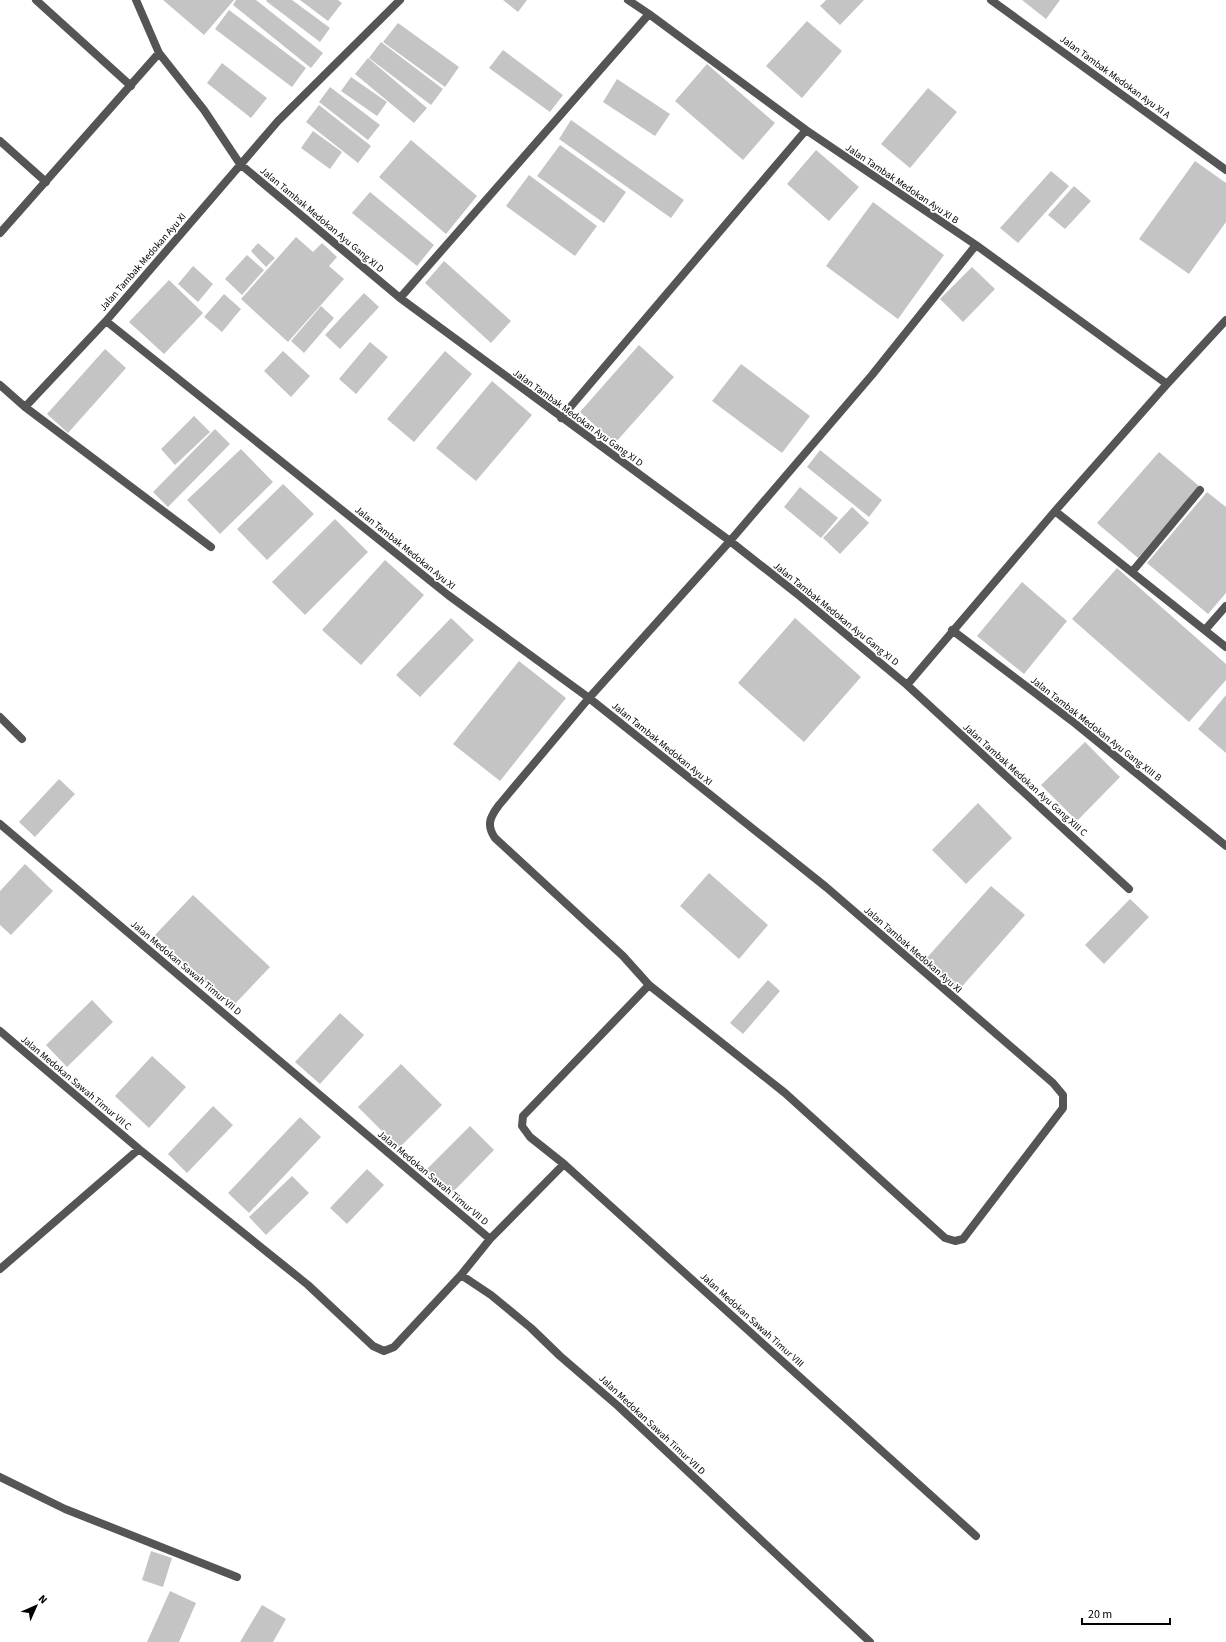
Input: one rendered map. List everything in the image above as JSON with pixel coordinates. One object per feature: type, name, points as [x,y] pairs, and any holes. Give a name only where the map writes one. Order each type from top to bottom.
[{"type":"street","points":[[36,0],[131,86]]},
{"type":"street","name":"Jalan Tambak Medokan Ayu Gang XI D","points":[[136,0],[159,53],[204,110],[240,164],[400,298],[730,541],[907,685]]},
{"type":"street","name":"Jalan Tambak Medokan Ayu XI","points":[[400,0],[278,121],[106,321],[448,595],[589,698],[826,887],[1029,1064],[1053,1083],[1063,1095],[1063,1108],[962,1239],[955,1241],[945,1238],[786,1093],[649,985],[623,956],[490,832],[489,823],[492,814],[589,698]]},
{"type":"street","name":"Jalan Tambak Medokan Ayu XI B","points":[[628,0],[806,130],[976,245],[1166,384]]},
{"type":"street","name":"Jalan Tambak Medokan Ayu XI A","points":[[991,0],[1226,170]]},
{"type":"street","points":[[400,298],[649,14]]},
{"type":"street","points":[[0,233],[159,53]]},
{"type":"street","points":[[561,418],[806,130]]},
{"type":"street","points":[[0,141],[46,182]]},
{"type":"street","points":[[589,698],[730,541],[872,375],[976,245]]},
{"type":"street","points":[[907,685],[952,630],[1055,511],[1166,384],[1226,320]]},
{"type":"street","points":[[25,407],[106,321]]},
{"type":"street","points":[[0,385],[25,407],[211,547]]},
{"type":"street","points":[[1132,572],[1200,490]]},
{"type":"street","points":[[1055,511],[1226,647]]},
{"type":"street","points":[[1205,630],[1226,606]]},
{"type":"street","name":"Jalan Tambak Medokan Ayu Gang XIII B","points":[[952,630],[1072,721],[1226,846]]},
{"type":"street","name":"Jalan Tambak Medokan Ayu Gang XIII C","points":[[907,685],[1129,888]]},
{"type":"street","points":[[0,717],[22,739]]},
{"type":"street","name":"Jalan Medokan Sawah Timur VII D","points":[[0,824],[490,1239],[461,1275],[491,1295],[526,1324],[560,1356],[618,1406],[870,1642]]},
{"type":"street","name":"Jalan Medokan Sawah Timur VIII","points":[[649,985],[523,1116],[522,1126],[530,1137],[564,1164],[976,1536]]},
{"type":"street","name":"Jalan Medokan Sawah Timur VII C","points":[[0,1031],[139,1149],[308,1286],[373,1346],[384,1351],[394,1347],[461,1275]]},
{"type":"street","points":[[0,1269],[139,1149]]},
{"type":"street","points":[[490,1239],[564,1164]]},
{"type":"street","points":[[0,1477],[65,1509],[237,1577]]},
{"type":"building","points":[[163,0],[234,0],[204,35]]},
{"type":"building","points":[[236,0],[256,0],[323,53],[311,68],[233,5]]},
{"type":"building","points":[[292,0],[330,28],[320,42],[266,1]]},
{"type":"building","points":[[300,0],[338,0],[342,3],[328,21]]},
{"type":"building","points":[[503,0],[527,0],[518,12]]},
{"type":"building","points":[[826,0],[864,0],[840,25],[820,6]]},
{"type":"building","points":[[1022,0],[1060,0],[1046,19]]},
{"type":"building","points":[[229,10],[306,68],[292,87],[215,29]]},
{"type":"building","points":[[807,21],[842,51],[802,98],[766,66]]},
{"type":"building","points":[[398,23],[459,67],[445,87],[383,42]]},
{"type":"building","points":[[381,42],[443,89],[431,105],[369,58]]},
{"type":"building","points":[[503,50],[563,95],[550,112],[489,68]]},
{"type":"building","points":[[368,58],[427,108],[414,123],[355,74]]},
{"type":"building","points":[[222,63],[267,98],[251,118],[207,83]]},
{"type":"building","points":[[707,64],[775,123],[743,160],[675,101]]},
{"type":"building","points":[[351,77],[387,102],[377,116],[341,91]]},
{"type":"building","points":[[617,79],[670,114],[655,136],[603,102]]},
{"type":"building","points":[[330,87],[380,125],[368,140],[319,102]]},
{"type":"building","points":[[928,88],[957,112],[910,168],[881,144]]},
{"type":"building","points":[[319,105],[371,146],[358,163],[306,122]]},
{"type":"building","points":[[571,120],[684,200],[671,218],[559,139]]},
{"type":"building","points":[[313,131],[342,152],[330,169],[301,148]]},
{"type":"building","points":[[411,140],[477,196],[446,234],[379,177]]},
{"type":"building","points":[[560,145],[626,192],[604,223],[537,176]]},
{"type":"building","points":[[816,150],[859,187],[829,221],[787,184]]},
{"type":"building","points":[[1195,161],[1226,183],[1226,222],[1189,274],[1139,239]]},
{"type":"building","points":[[1051,171],[1069,186],[1018,243],[1000,228]]},
{"type":"building","points":[[529,175],[597,226],[575,256],[506,206]]},
{"type":"building","points":[[1074,186],[1091,201],[1065,229],[1048,215]]},
{"type":"building","points":[[370,192],[434,245],[417,266],[352,213]]},
{"type":"building","points":[[873,202],[944,255],[898,319],[826,266]]},
{"type":"building","points":[[296,237],[313,252],[322,243],[337,257],[329,266],[344,279],[288,342],[241,299]]},
{"type":"building","points":[[258,243],[275,258],[266,267],[251,251]]},
{"type":"building","points":[[247,255],[264,270],[242,295],[225,279]]},
{"type":"building","points":[[444,261],[511,321],[491,343],[425,283]]},
{"type":"building","points":[[193,266],[213,284],[198,302],[178,284]]},
{"type":"building","points":[[972,267],[995,289],[963,322],[940,299]]},
{"type":"building","points":[[169,280],[203,313],[164,354],[129,322]]},
{"type":"building","points":[[364,293],[379,307],[340,349],[325,335]]},
{"type":"building","points":[[224,294],[241,309],[222,332],[204,317]]},
{"type":"building","points":[[321,306],[334,318],[304,353],[291,341]]},
{"type":"building","points":[[370,342],[388,357],[356,394],[339,379]]},
{"type":"building","points":[[639,345],[674,377],[615,443],[580,412]]},
{"type":"building","points":[[105,349],[126,368],[68,433],[47,414]]},
{"type":"building","points":[[283,351],[310,376],[291,397],[264,371]]},
{"type":"building","points":[[445,351],[472,374],[414,442],[387,419]]},
{"type":"building","points":[[741,364],[810,416],[782,453],[712,401]]},
{"type":"building","points":[[492,381],[532,415],[476,481],[436,448]]},
{"type":"building","points":[[194,416],[210,432],[175,465],[161,449]]},
{"type":"building","points":[[215,429],[230,444],[168,507],[153,492]]},
{"type":"building","points":[[241,449],[273,482],[220,534],[187,500]]},
{"type":"building","points":[[820,450],[882,500],[869,517],[807,467]]},
{"type":"building","points":[[1159,452],[1199,486],[1138,558],[1097,523]]},
{"type":"building","points":[[283,484],[314,514],[267,560],[237,529]]},
{"type":"building","points":[[800,487],[838,518],[821,538],[784,507]]},
{"type":"building","points":[[1207,492],[1226,507],[1226,593],[1208,614],[1147,563]]},
{"type":"building","points":[[852,507],[869,523],[840,554],[823,538]]},
{"type":"building","points":[[335,519],[368,552],[305,615],[272,582]]},
{"type":"building","points":[[385,560],[424,595],[361,665],[322,630]]},
{"type":"building","points":[[1117,568],[1226,664],[1226,680],[1189,722],[1072,619]]},
{"type":"building","points":[[1022,582],[1067,621],[1024,674],[977,636]]},
{"type":"building","points":[[451,618],[474,640],[420,697],[396,675]]},
{"type":"building","points":[[795,618],[861,677],[804,742],[738,683]]},
{"type":"building","points":[[519,661],[566,698],[500,781],[453,744]]},
{"type":"building","points":[[1226,695],[1226,753],[1198,729]]},
{"type":"building","points":[[1085,742],[1120,777],[1077,821],[1041,785]]},
{"type":"building","points":[[59,779],[75,794],[35,837],[19,822]]},
{"type":"building","points":[[978,803],[1012,838],[966,884],[932,850]]},
{"type":"building","points":[[25,864],[53,891],[11,935],[0,925],[0,891]]},
{"type":"building","points":[[709,873],[768,925],[739,959],[680,906]]},
{"type":"building","points":[[991,886],[1025,915],[958,991],[924,961]]},
{"type":"building","points":[[193,895],[270,967],[232,1007],[155,935]]},
{"type":"building","points":[[1130,899],[1149,917],[1104,964],[1085,945]]},
{"type":"building","points":[[768,980],[780,991],[743,1034],[730,1023]]},
{"type":"building","points":[[92,1000],[113,1022],[67,1067],[46,1045]]},
{"type":"building","points":[[340,1013],[364,1035],[320,1084],[295,1062]]},
{"type":"building","points":[[152,1056],[186,1087],[149,1128],[115,1096]]},
{"type":"building","points":[[401,1064],[442,1105],[399,1148],[358,1107]]},
{"type":"building","points":[[213,1106],[233,1125],[187,1173],[168,1154]]},
{"type":"building","points":[[300,1117],[321,1137],[249,1213],[228,1193]]},
{"type":"building","points":[[470,1126],[494,1150],[448,1197],[423,1173]]},
{"type":"building","points":[[367,1169],[384,1185],[347,1224],[330,1208]]},
{"type":"building","points":[[292,1176],[309,1193],[266,1235],[249,1217]]},
{"type":"building","points":[[151,1551],[172,1558],[163,1587],[142,1580]]},
{"type":"building","points":[[170,1591],[196,1603],[179,1642],[147,1642]]},
{"type":"building","points":[[262,1605],[286,1619],[273,1642],[240,1642]]}]
